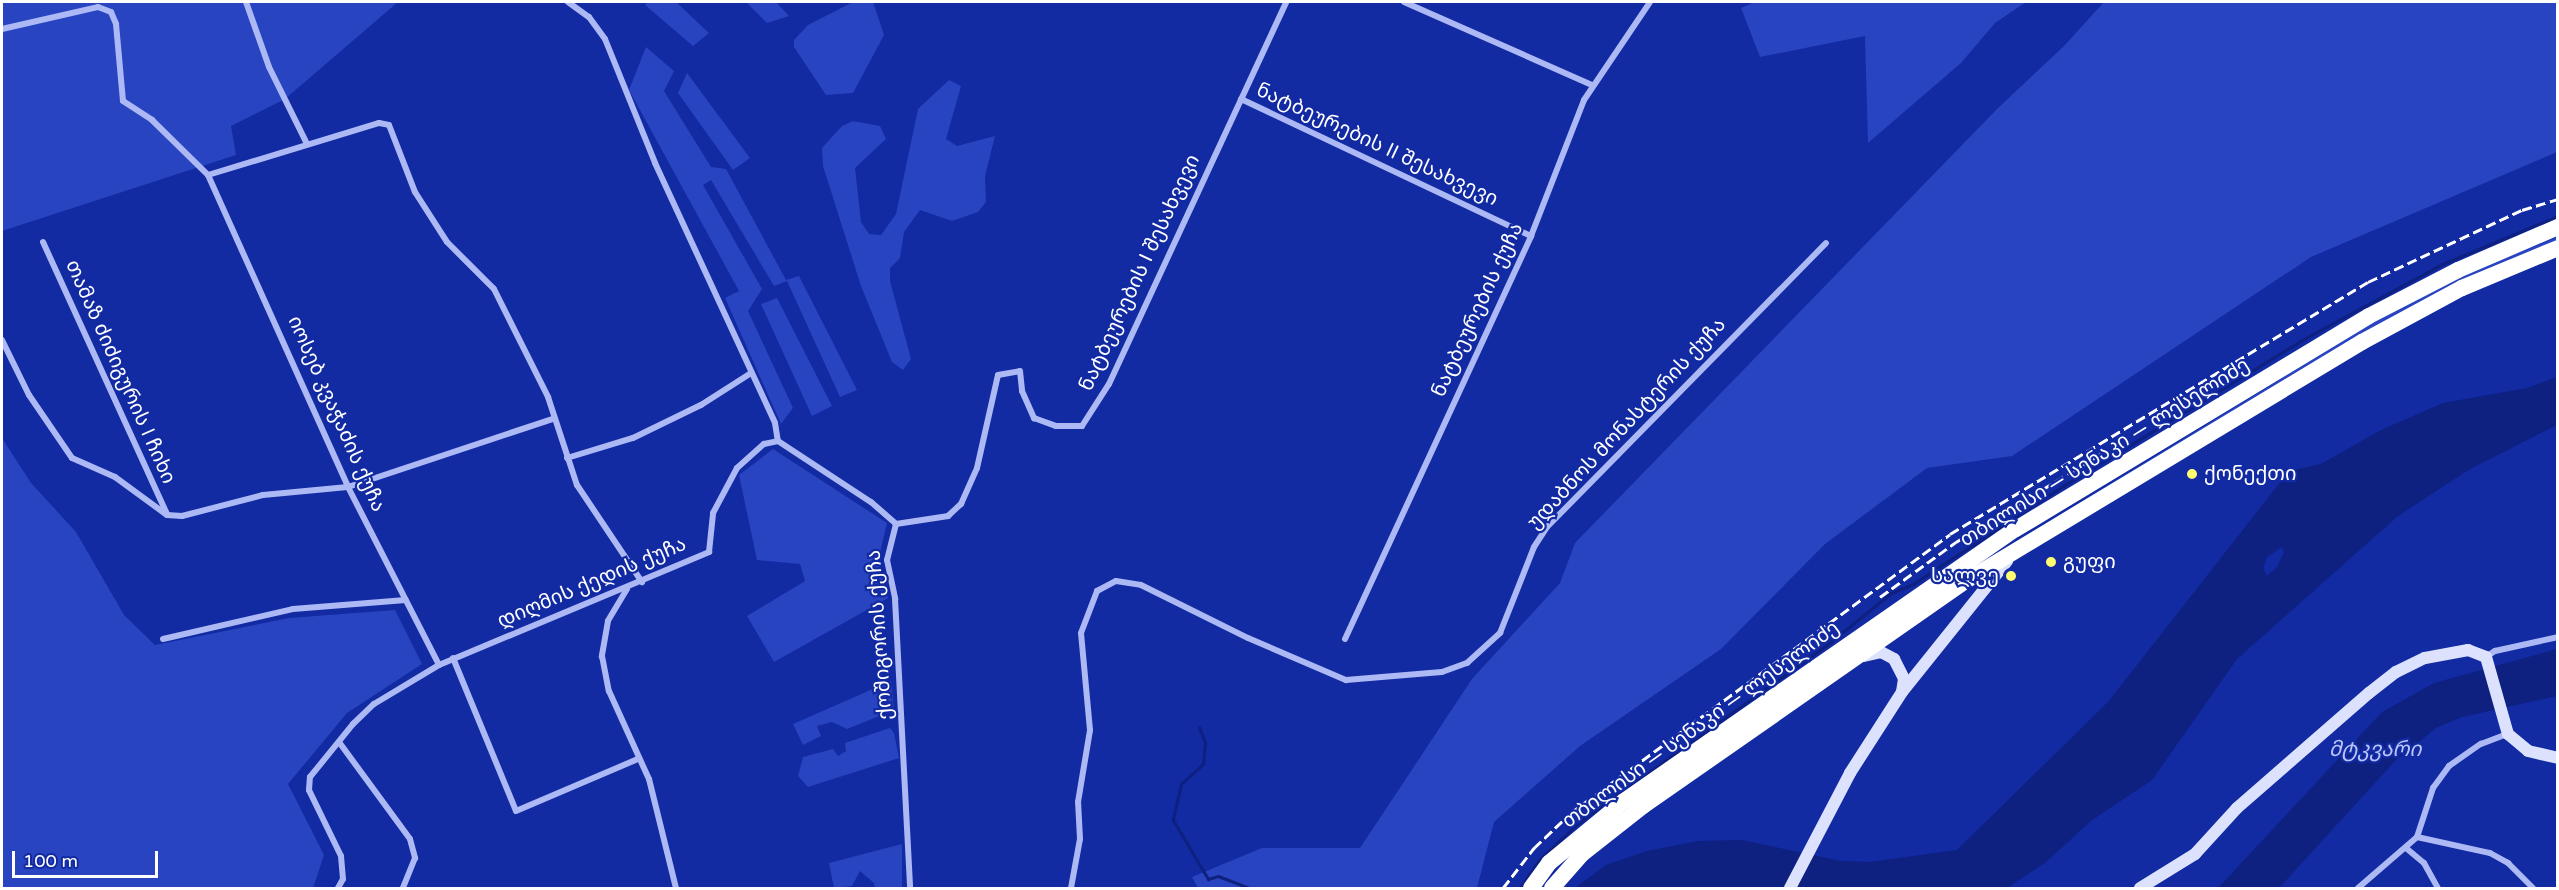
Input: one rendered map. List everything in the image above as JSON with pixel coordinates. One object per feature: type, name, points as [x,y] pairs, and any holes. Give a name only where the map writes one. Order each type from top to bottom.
[{"type":"highway","name":"თბილისი — სენაკი — ლესელიძე","points":[[1531,888],[1549,863],[1624,801],[2016,529],[2369,315],[2469,265],[2558,227]]},
{"type":"highway","name":"თბილისი — სენაკი — ლესელიძე","points":[[1552,888],[1582,854],[1609,833],[1851,660],[2019,547],[2411,314],[2558,248]]},
{"type":"street","points":[[246,2],[269,67],[307,144]]},
{"type":"street","points":[[568,2],[589,17],[605,39],[655,164],[775,423],[778,441]]},
{"type":"street","name":"ნატბეურების I შესახვევი","points":[[896,524],[948,516],[961,504],[977,468],[998,375],[1020,371],[1022,391],[1034,418],[1056,426],[1082,426],[1109,384],[1286,2]]},
{"type":"street","points":[[1404,2],[1592,85]]},
{"type":"street","name":"ნატბეურების ქუჩა","points":[[1346,639],[1532,236],[1592,85],[1650,2]]},
{"type":"street","points":[[2,29],[98,7],[111,12],[116,24],[123,101],[152,120],[208,174],[380,123],[389,125],[415,192],[447,242],[494,289],[548,398],[553,419],[577,485],[605,532],[642,582]]},
{"type":"street","name":"ნატბეურების II შესახვევი","points":[[1241,99],[1532,236]]},
{"type":"street","name":"იოსებ კვაჭაძის ქუჩა","points":[[208,174],[348,487],[439,665]]},
{"type":"street","name":"თამაზ ძიძიგურის I ჩიხი","points":[[44,242],[167,515]]},
{"type":"street","name":"უდაბნოს მონასტერის ქუჩა","points":[[1071,888],[1080,839],[1078,802],[1090,730],[1082,633],[1097,591],[1116,581],[1141,585],[1248,638],[1346,680],[1442,672],[1467,663],[1500,633],[1534,547],[1547,527],[1826,243]]},
{"type":"street","points":[[2,340],[29,395],[72,458],[115,477],[167,515],[182,516],[263,495],[348,487],[553,419]]},
{"type":"street","points":[[567,458],[633,438],[700,405],[751,373]]},
{"type":"street","name":"ქოშიგორის ქუჩა","points":[[778,441],[871,502],[896,524],[887,560],[895,599],[910,888]]},
{"type":"street","name":"დიღმის ქედის ქუჩა","points":[[338,888],[343,879],[341,856],[309,790],[310,777],[374,704],[453,658],[628,589],[709,552],[713,513],[737,468],[764,444],[778,441]]},
{"type":"street","points":[[1790,888],[1850,773],[1902,692],[2019,547]]},
{"type":"street","points":[[628,589],[609,621],[602,656],[609,691],[649,779],[676,888]]},
{"type":"street","points":[[163,639],[293,609],[406,600]]},
{"type":"street","points":[[2488,660],[2495,651],[2558,637]]},
{"type":"street","points":[[2140,888],[2195,854],[2268,779],[2396,672],[2452,651],[2468,650],[2488,660],[2508,734],[2529,751],[2558,758]]},
{"type":"street","points":[[1851,660],[1881,652],[1894,659],[1904,679],[1902,692]]},
{"type":"street","points":[[453,658],[516,811],[638,759]]},
{"type":"street","points":[[2358,888],[2384,862],[2406,848],[2417,837],[2433,788],[2449,766],[2481,744],[2508,734]]},
{"type":"street","points":[[339,742],[410,839],[415,858],[403,888]]},
{"type":"street","points":[[2417,837],[2490,854],[2508,863],[2533,888]]},
{"type":"street","points":[[2406,848],[2424,864],[2438,888]]},
{"type":"shaded area","points":[[2,2],[398,2],[285,99],[231,126],[236,155],[2,231]]},
{"type":"shaded area","points":[[647,2],[676,2],[709,33],[693,46],[645,5]]},
{"type":"shaded area","points":[[746,2],[776,2],[789,16],[767,23]]},
{"type":"shaded area","points":[[853,2],[873,2],[884,35],[853,93],[826,95],[794,47],[794,40],[808,25]]},
{"type":"shaded area","points":[[1755,2],[2026,2],[1995,23],[1961,63],[1868,143],[1865,36],[1760,57],[1741,8]]},
{"type":"shaded area","points":[[2104,2],[2557,2],[2557,152],[2311,257],[2012,456],[1927,468],[1825,544],[1721,649],[1580,746],[1494,822],[1477,888],[1198,888],[1192,877],[1262,848],[1360,848],[1472,679],[1560,583],[1575,543],[1998,108],[2064,46]]},
{"type":"shaded area","points":[[646,47],[674,71],[664,91],[711,167],[726,169],[786,280],[799,276],[857,390],[840,397],[787,281],[774,286],[711,180],[703,185],[762,289],[748,311],[793,408],[781,424],[725,298],[739,291],[629,90]]},
{"type":"shaded area","points":[[687,73],[750,158],[733,170],[678,93]]},
{"type":"shaded area","points":[[949,80],[961,86],[946,139],[957,146],[995,136],[985,176],[986,202],[978,212],[952,221],[920,210],[904,232],[900,258],[890,268],[890,281],[911,359],[903,370],[892,362],[861,286],[823,166],[822,148],[842,126],[853,121],[880,126],[886,139],[855,168],[861,222],[869,234],[881,235],[896,214],[918,109]]},
{"type":"shaded area","points":[[2557,237],[2557,243],[2012,544],[2364,328],[2461,276]]},
{"type":"shaded area","points":[[777,298],[832,406],[812,416],[761,304]]},
{"type":"shaded area","points":[[2,438],[31,483],[76,532],[124,615],[155,645],[289,618],[395,610],[422,664],[347,713],[288,784],[324,855],[313,888],[2,888]]},
{"type":"shaded area","points":[[773,449],[887,523],[878,561],[888,598],[774,662],[747,616],[805,581],[800,564],[757,560],[739,475]]},
{"type":"shaded area","points":[[891,681],[894,710],[847,729],[832,722],[817,726],[821,736],[803,745],[793,724]]},
{"type":"shaded area","points":[[890,728],[894,733],[899,758],[808,787],[798,776],[803,757],[833,749],[838,756],[846,751],[845,743]]},
{"type":"shaded area","points":[[902,844],[902,888],[875,888],[874,883],[860,871],[852,886],[834,888],[829,863]]},
{"type":"water","points":[[2557,377],[2557,425],[2470,469],[2398,516],[2237,659],[2152,780],[2092,820],[2046,862],[2007,888],[1575,888],[1606,865],[1647,851],[1698,841],[1742,840],[1841,861],[1870,862],[1957,850],[2108,702],[2289,471],[2321,464],[2381,430],[2443,403],[2527,388]],"holes":[[[2282,547],[2284,552],[2277,567],[2267,576],[2263,568],[2267,557]]]},
{"type":"water","name":"მტკვარი","points":[[2557,649],[2557,696],[2462,717],[2436,728],[2396,760],[2279,888],[2218,888],[2382,712],[2434,683]]},
{"type":"waterway","points":[[1520,888],[1538,861],[1578,823],[1828,644],[1891,593],[1913,584],[2063,486],[2302,340],[2440,265],[2558,216]]},
{"type":"waterway","points":[[1199,727],[1205,743],[1203,764],[1181,784],[1173,820],[1208,879],[1218,876],[1250,888]]},
{"type":"railway","points":[[1503,888],[1534,848],[1572,812],[1950,534],[2368,282],[2522,210],[2558,199]]},
{"type":"railway","points":[[1880,597],[1956,542],[2104,452]]},
{"type":"place","name":"ქონექთი","points":[[2192,474]]},
{"type":"place","name":"გუფი","points":[[2051,562]]},
{"type":"place","name":"სალვე","points":[[2011,576]]}]
